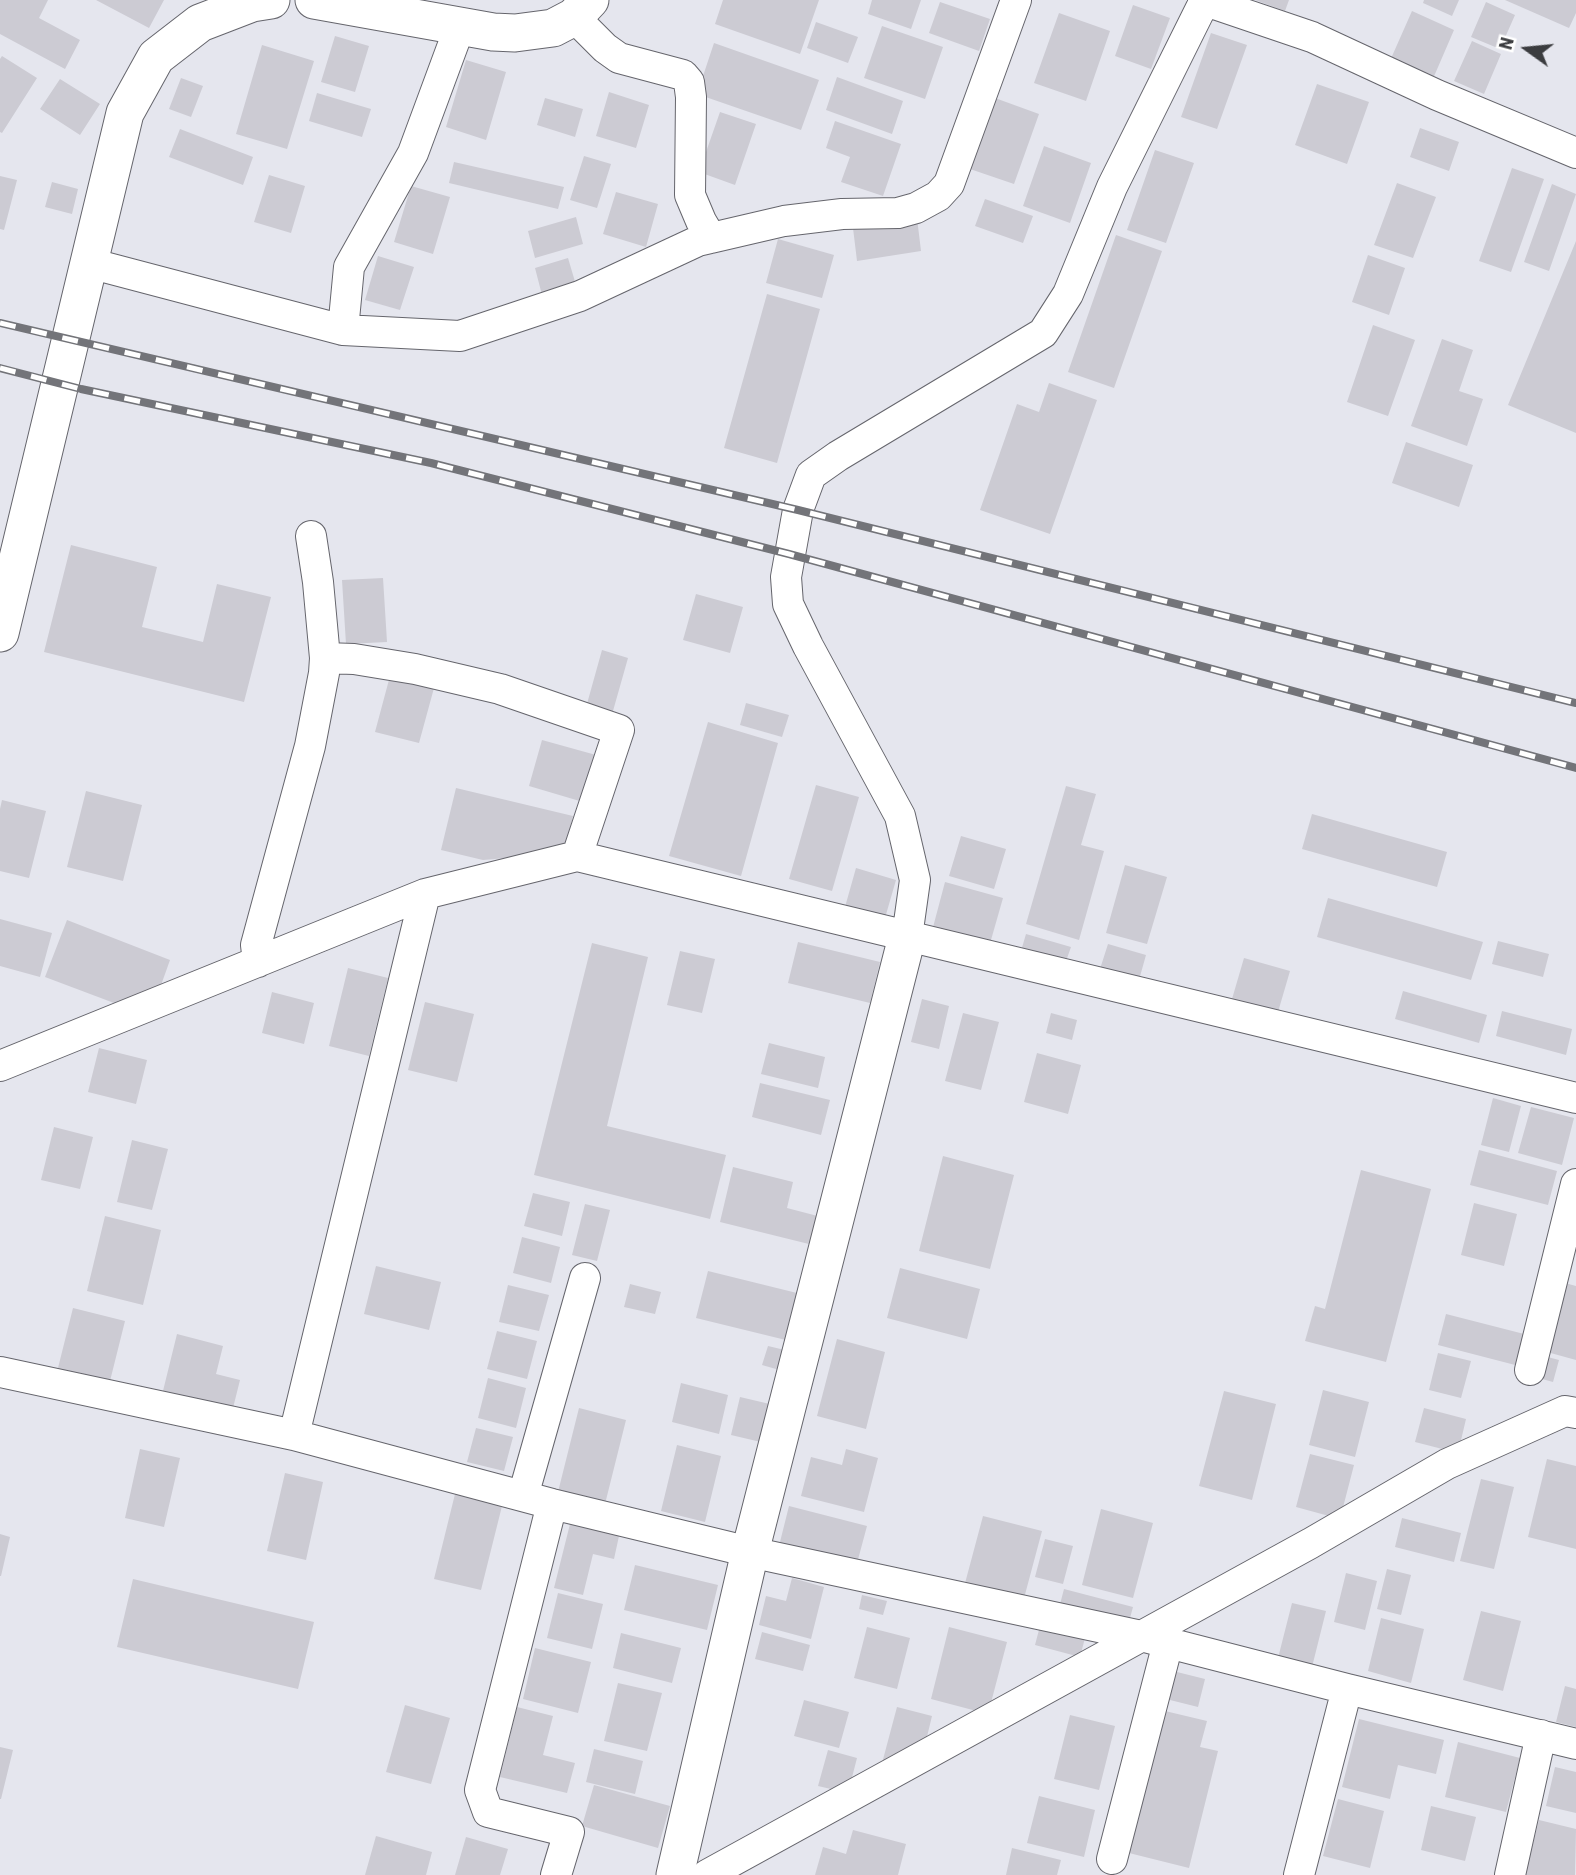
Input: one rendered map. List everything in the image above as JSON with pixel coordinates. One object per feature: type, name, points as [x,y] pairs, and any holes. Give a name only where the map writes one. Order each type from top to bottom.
[{"type":"street","points":[[0,633],[125,113],[156,57],[200,23],[252,3],[271,0]]},
{"type":"street","points":[[314,0],[493,33],[553,28],[582,8],[605,48],[619,58],[683,75],[689,82],[690,195],[711,238]]},
{"type":"street","points":[[89,263],[344,330],[460,336],[580,296],[698,241],[784,221],[842,214],[898,213],[916,208],[938,196],[949,184],[1016,0]]},
{"type":"street","points":[[675,1875],[750,1552],[907,937],[915,880],[900,816],[788,604],[786,577],[789,554],[798,510],[811,475],[1044,333],[1068,294],[1112,187],[1204,0],[1312,37],[1437,95],[1576,153]]},
{"type":"street","points":[[344,330],[349,267],[413,153],[460,26]]},
{"type":"street","points":[[258,962],[256,945],[310,746],[325,658],[311,536]]},
{"type":"street","points":[[325,658],[354,659],[415,669],[500,689],[619,730],[577,856]]},
{"type":"street","points":[[0,1066],[425,894],[577,856],[1576,1098]]},
{"type":"street","points":[[295,1435],[425,894]]},
{"type":"street","points":[[1530,1370],[1576,1184]]},
{"type":"street","points":[[523,1496],[585,1278]]},
{"type":"street","points":[[0,1372],[295,1435],[552,1504],[750,1552],[1155,1639],[1576,1744]]},
{"type":"street","points":[[707,1875],[1155,1639],[1311,1543],[1447,1464],[1565,1411],[1576,1413]]},
{"type":"street","points":[[552,1504],[480,1790],[488,1812],[569,1832],[556,1875]]},
{"type":"street","points":[[1112,1859],[1155,1639]]},
{"type":"street","points":[[1300,1875],[1347,1689]]},
{"type":"street","points":[[1510,1875],[1541,1735]]},
{"type":"building","points":[[0,0],[48,0],[39,18],[80,40],[65,69],[0,34]]},
{"type":"building","points":[[96,0],[164,0],[149,28]]},
{"type":"building","points":[[723,0],[819,0],[800,54],[715,24]]},
{"type":"building","points":[[872,0],[921,0],[911,29],[868,14]]},
{"type":"building","points":[[1255,0],[1289,0],[1285,11]]},
{"type":"building","points":[[1424,0],[1459,0],[1452,16],[1423,3]]},
{"type":"building","points":[[1505,0],[1576,0],[1576,13],[1569,28]]},
{"type":"building","points":[[940,2],[990,19],[979,51],[929,33]]},
{"type":"building","points":[[1486,2],[1515,15],[1500,49],[1471,37]]},
{"type":"building","points":[[1133,5],[1170,18],[1151,69],[1115,56]]},
{"type":"building","points":[[1412,11],[1454,30],[1432,81],[1389,63]]},
{"type":"building","points":[[1059,13],[1110,31],[1086,101],[1034,83]]},
{"type":"building","points":[[816,22],[858,37],[848,63],[807,48]]},
{"type":"building","points":[[882,26],[943,47],[925,99],[864,78]]},
{"type":"building","points":[[1211,33],[1247,45],[1217,129],[1181,117]]},
{"type":"building","points":[[335,36],[369,46],[355,92],[321,82]]},
{"type":"building","points":[[1472,41],[1501,54],[1484,94],[1454,81]]},
{"type":"building","points":[[714,43],[819,80],[801,130],[697,94]]},
{"type":"building","points":[[262,45],[314,61],[287,149],[236,134]]},
{"type":"building","points":[[2,56],[37,78],[2,133],[0,59]]},
{"type":"building","points":[[466,60],[506,72],[486,140],[446,127]]},
{"type":"building","points":[[837,77],[903,101],[892,134],[826,110]]},
{"type":"building","points":[[181,78],[203,86],[191,117],[169,109]]},
{"type":"building","points":[[60,79],[100,104],[80,135],[40,109]]},
{"type":"building","points":[[1317,84],[1369,102],[1347,164],[1295,145]]},
{"type":"building","points":[[609,92],[649,105],[636,148],[596,136]]},
{"type":"building","points":[[317,93],[371,109],[362,137],[309,121]]},
{"type":"building","points":[[545,98],[583,109],[575,137],[537,125]]},
{"type":"building","points":[[995,98],[1039,114],[1014,184],[970,169]]},
{"type":"building","points":[[720,112],[756,124],[735,185],[699,172]]},
{"type":"building","points":[[835,121],[901,144],[883,196],[841,182],[850,157],[826,148]]},
{"type":"building","points":[[1420,128],[1459,142],[1449,171],[1410,157]]},
{"type":"building","points":[[180,129],[253,157],[243,185],[169,157]]},
{"type":"building","points":[[1044,146],[1091,163],[1070,223],[1023,206]]},
{"type":"building","points":[[1155,150],[1194,163],[1166,243],[1127,230]]},
{"type":"building","points":[[584,156],[611,164],[597,208],[570,200]]},
{"type":"building","points":[[454,162],[564,187],[558,209],[449,183]]},
{"type":"building","points":[[1512,168],[1544,179],[1511,272],[1479,261]]},
{"type":"building","points":[[269,175],[305,186],[291,233],[254,222]]},
{"type":"building","points":[[0,176],[17,180],[4,230],[0,229]]},
{"type":"building","points":[[52,182],[78,189],[72,214],[45,207]]},
{"type":"building","points":[[1397,183],[1436,197],[1413,258],[1374,245]]},
{"type":"building","points":[[1552,184],[1576,194],[1549,271],[1524,262]]},
{"type":"building","points":[[411,186],[450,197],[433,254],[394,242]]},
{"type":"building","points":[[616,192],[658,204],[646,247],[603,234]]},
{"type":"building","points":[[985,199],[1033,216],[1023,243],[975,226]]},
{"type":"building","points":[[576,217],[583,244],[535,258],[528,231]]},
{"type":"building","points":[[917,218],[921,251],[857,261],[853,228]]},
{"type":"building","points":[[1116,235],[1162,251],[1114,388],[1068,372]]},
{"type":"building","points":[[778,239],[834,255],[822,298],[766,283]]},
{"type":"building","points":[[1576,241],[1576,433],[1508,405]]},
{"type":"building","points":[[1368,255],[1405,268],[1389,315],[1352,302]]},
{"type":"building","points":[[378,256],[414,267],[400,310],[365,300]]},
{"type":"building","points":[[568,258],[576,285],[542,295],[535,268]]},
{"type":"building","points":[[767,294],[820,309],[777,463],[724,448]]},
{"type":"building","points":[[1373,325],[1415,340],[1388,416],[1347,402]]},
{"type":"building","points":[[1442,339],[1473,350],[1459,391],[1483,399],[1467,446],[1411,426]]},
{"type":"building","points":[[1049,383],[1097,400],[1050,534],[980,510],[1017,404],[1039,412]]},
{"type":"building","points":[[1406,442],[1473,465],[1459,507],[1392,483]]},
{"type":"building","points":[[71,545],[157,567],[142,627],[203,642],[217,584],[271,597],[244,702],[44,652]]},
{"type":"building","points":[[383,578],[387,642],[346,644],[342,580]]},
{"type":"building","points":[[696,594],[743,607],[730,653],[683,640]]},
{"type":"building","points":[[602,650],[628,658],[611,718],[585,711]]},
{"type":"building","points":[[390,676],[434,688],[419,743],[375,732]]},
{"type":"building","points":[[746,703],[789,715],[782,737],[740,725]]},
{"type":"building","points":[[708,722],[778,743],[741,876],[669,856]]},
{"type":"building","points":[[542,740],[596,755],[583,802],[529,786]]},
{"type":"building","points":[[816,785],[859,797],[832,891],[789,879]]},
{"type":"building","points":[[1066,786],[1096,794],[1081,845],[1104,851],[1079,940],[1026,924]]},
{"type":"building","points":[[456,788],[573,816],[565,853],[483,860],[441,850]]},
{"type":"building","points":[[86,791],[142,805],[123,881],[67,867]]},
{"type":"building","points":[[2,800],[46,811],[29,878],[0,871]]},
{"type":"building","points":[[1312,814],[1447,852],[1437,887],[1302,849]]},
{"type":"building","points":[[961,836],[1006,849],[994,889],[949,876]]},
{"type":"building","points":[[1125,865],[1167,877],[1147,944],[1106,933]]},
{"type":"building","points":[[856,868],[896,880],[885,918],[845,907]]},
{"type":"building","points":[[945,882],[1003,898],[989,947],[932,931]]},
{"type":"building","points":[[1328,898],[1483,942],[1471,980],[1317,937]]},
{"type":"building","points":[[0,919],[52,933],[40,977],[0,966]]},
{"type":"building","points":[[67,920],[170,960],[160,988],[122,1006],[45,977]]},
{"type":"building","points":[[1026,934],[1071,947],[1065,964],[1021,951]]},
{"type":"building","points":[[1498,941],[1549,954],[1543,977],[1492,964]]},
{"type":"building","points":[[798,942],[880,962],[870,1003],[788,983]]},
{"type":"building","points":[[592,943],[648,957],[607,1126],[726,1155],[710,1219],[534,1175]]},
{"type":"building","points":[[1108,944],[1146,955],[1139,980],[1100,969]]},
{"type":"building","points":[[680,951],[715,959],[702,1013],[667,1005]]},
{"type":"building","points":[[1244,958],[1290,971],[1278,1012],[1232,999]]},
{"type":"building","points":[[348,968],[388,978],[369,1056],[329,1046]]},
{"type":"building","points":[[1403,991],[1487,1015],[1479,1043],[1395,1019]]},
{"type":"building","points":[[272,992],[314,1003],[304,1044],[262,1033]]},
{"type":"building","points":[[922,999],[949,1006],[939,1049],[911,1042]]},
{"type":"building","points":[[425,1002],[474,1014],[457,1082],[408,1070]]},
{"type":"building","points":[[1502,1011],[1572,1029],[1566,1055],[1496,1036]]},
{"type":"building","points":[[963,1013],[999,1022],[981,1090],[945,1081]]},
{"type":"building","points":[[1051,1013],[1077,1020],[1072,1040],[1046,1033]]},
{"type":"building","points":[[769,1043],[825,1057],[818,1088],[761,1074]]},
{"type":"building","points":[[99,1048],[147,1060],[136,1104],[88,1092]]},
{"type":"building","points":[[1037,1053],[1081,1065],[1068,1114],[1024,1102]]},
{"type":"building","points":[[760,1083],[830,1100],[821,1135],[752,1117]]},
{"type":"building","points":[[1493,1098],[1521,1106],[1509,1152],[1481,1145]]},
{"type":"building","points":[[1531,1107],[1574,1118],[1562,1165],[1518,1153]]},
{"type":"building","points":[[54,1127],[93,1137],[80,1189],[41,1180]]},
{"type":"building","points":[[132,1140],[168,1149],[152,1210],[117,1202]]},
{"type":"building","points":[[1479,1150],[1557,1171],[1548,1205],[1470,1185]]},
{"type":"building","points":[[943,1156],[1014,1175],[990,1269],[919,1251]]},
{"type":"building","points":[[733,1167],[793,1182],[787,1208],[829,1219],[821,1247],[720,1222]]},
{"type":"building","points":[[1361,1170],[1431,1189],[1386,1362],[1305,1341],[1315,1306],[1325,1309]]},
{"type":"building","points":[[533,1193],[570,1202],[562,1236],[524,1226]]},
{"type":"building","points":[[1474,1203],[1517,1214],[1504,1266],[1461,1255]]},
{"type":"building","points":[[585,1204],[610,1210],[597,1261],[572,1255]]},
{"type":"building","points":[[105,1216],[161,1230],[143,1305],[87,1291]]},
{"type":"building","points":[[522,1237],[560,1247],[551,1283],[513,1273]]},
{"type":"building","points":[[376,1266],[441,1282],[429,1330],[364,1314]]},
{"type":"building","points":[[900,1268],[980,1289],[967,1339],[887,1318]]},
{"type":"building","points":[[708,1271],[805,1295],[794,1342],[696,1318]]},
{"type":"building","points":[[1561,1282],[1576,1286],[1576,1360],[1547,1352]]},
{"type":"building","points":[[630,1284],[661,1292],[655,1314],[624,1307]]},
{"type":"building","points":[[508,1285],[549,1295],[539,1331],[499,1322]]},
{"type":"building","points":[[73,1308],[125,1321],[108,1389],[56,1376]]},
{"type":"building","points":[[1446,1314],[1528,1335],[1519,1366],[1438,1345]]},
{"type":"building","points":[[497,1331],[537,1341],[527,1379],[487,1369]]},
{"type":"building","points":[[177,1334],[223,1346],[216,1374],[240,1380],[232,1412],[162,1395]]},
{"type":"building","points":[[837,1339],[885,1352],[866,1429],[817,1416]]},
{"type":"building","points":[[768,1346],[789,1351],[783,1371],[762,1365]]},
{"type":"building","points":[[1438,1353],[1471,1361],[1461,1398],[1429,1390]]},
{"type":"building","points":[[1540,1355],[1559,1360],[1553,1382],[1535,1377]]},
{"type":"building","points":[[488,1378],[526,1388],[516,1428],[478,1418]]},
{"type":"building","points":[[681,1383],[728,1395],[719,1434],[672,1422]]},
{"type":"building","points":[[1323,1390],[1369,1402],[1355,1457],[1309,1445]]},
{"type":"building","points":[[1224,1391],[1276,1404],[1252,1500],[1199,1486]]},
{"type":"building","points":[[740,1397],[774,1405],[765,1443],[731,1435]]},
{"type":"building","points":[[579,1408],[626,1420],[605,1504],[558,1492]]},
{"type":"building","points":[[1424,1408],[1466,1419],[1458,1453],[1415,1442]]},
{"type":"building","points":[[476,1428],[513,1437],[504,1471],[467,1462]]},
{"type":"building","points":[[677,1445],[721,1456],[705,1522],[661,1511]]},
{"type":"building","points":[[140,1449],[180,1458],[164,1527],[125,1518]]},
{"type":"building","points":[[846,1449],[878,1458],[864,1512],[801,1496],[811,1457],[842,1465]]},
{"type":"building","points":[[1310,1454],[1354,1465],[1340,1519],[1296,1507]]},
{"type":"building","points":[[1547,1459],[1576,1466],[1576,1549],[1528,1537]]},
{"type":"building","points":[[285,1473],[323,1482],[306,1560],[267,1551]]},
{"type":"building","points":[[1481,1479],[1514,1487],[1494,1569],[1460,1561]]},
{"type":"building","points":[[455,1494],[502,1506],[481,1590],[434,1579]]},
{"type":"building","points":[[789,1506],[867,1526],[856,1567],[779,1546]]},
{"type":"building","points":[[1101,1509],[1153,1523],[1133,1598],[1082,1585]]},
{"type":"building","points":[[983,1516],[1042,1531],[1023,1602],[964,1587]]},
{"type":"building","points":[[1402,1518],[1461,1533],[1454,1562],[1395,1547]]},
{"type":"building","points":[[570,1524],[619,1536],[614,1559],[593,1554],[583,1595],[554,1588]]},
{"type":"building","points":[[0,1534],[10,1537],[1,1576],[0,1576]]},
{"type":"building","points":[[1045,1539],[1073,1546],[1063,1584],[1035,1577]]},
{"type":"building","points":[[635,1565],[718,1585],[707,1630],[624,1610]]},
{"type":"building","points":[[1387,1569],[1411,1575],[1401,1615],[1377,1609]]},
{"type":"building","points":[[1346,1573],[1377,1581],[1365,1630],[1334,1622]]},
{"type":"building","points":[[792,1578],[824,1587],[811,1639],[759,1625],[766,1596],[786,1601]]},
{"type":"building","points":[[133,1579],[314,1622],[298,1689],[117,1647]]},
{"type":"building","points":[[1064,1589],[1133,1607],[1127,1629],[1058,1612]]},
{"type":"building","points":[[558,1593],[603,1604],[592,1649],[547,1638]]},
{"type":"building","points":[[862,1595],[887,1601],[883,1615],[859,1609]]},
{"type":"building","points":[[1292,1603],[1326,1611],[1311,1671],[1277,1662]]},
{"type":"building","points":[[1481,1611],[1521,1621],[1503,1691],[1463,1680]]},
{"type":"building","points":[[1381,1618],[1424,1629],[1411,1683],[1368,1671]]},
{"type":"building","points":[[1040,1626],[1085,1638],[1080,1657],[1035,1645]]},
{"type":"building","points":[[867,1627],[910,1638],[897,1689],[854,1678]]},
{"type":"building","points":[[949,1627],[1007,1642],[988,1714],[931,1699]]},
{"type":"building","points":[[762,1632],[810,1645],[803,1671],[755,1659]]},
{"type":"building","points":[[621,1633],[681,1648],[672,1683],[613,1668]]},
{"type":"building","points":[[535,1648],[591,1662],[578,1713],[523,1699]]},
{"type":"building","points":[[1173,1671],[1205,1679],[1198,1707],[1166,1699]]},
{"type":"building","points":[[618,1683],[662,1693],[647,1751],[604,1741]]},
{"type":"building","points":[[1565,1686],[1576,1689],[1576,1727],[1556,1722]]},
{"type":"building","points":[[804,1700],[849,1712],[839,1748],[794,1736]]},
{"type":"building","points":[[405,1705],[450,1718],[431,1784],[386,1772]]},
{"type":"building","points":[[517,1707],[553,1716],[543,1755],[575,1763],[567,1793],[500,1777]]},
{"type":"building","points":[[897,1707],[932,1716],[924,1749],[881,1767]]},
{"type":"building","points":[[1165,1711],[1207,1721],[1200,1747],[1218,1751],[1189,1868],[1129,1853]]},
{"type":"building","points":[[1070,1715],[1115,1726],[1099,1790],[1054,1779]]},
{"type":"building","points":[[1359,1719],[1444,1740],[1436,1774],[1398,1765],[1390,1799],[1342,1787]]},
{"type":"building","points":[[1458,1742],[1520,1758],[1506,1812],[1445,1797]]},
{"type":"building","points":[[0,1747],[13,1750],[1,1799],[0,1799]]},
{"type":"building","points":[[594,1749],[643,1761],[635,1794],[586,1782]]},
{"type":"building","points":[[828,1750],[857,1758],[848,1793],[818,1786]]},
{"type":"building","points":[[1555,1767],[1576,1772],[1576,1813],[1546,1806]]},
{"type":"building","points":[[594,1785],[670,1806],[658,1848],[582,1826]]},
{"type":"building","points":[[1039,1796],[1095,1810],[1084,1857],[1027,1843]]},
{"type":"building","points":[[1338,1799],[1384,1811],[1370,1868],[1323,1856]]},
{"type":"building","points":[[1431,1806],[1476,1817],[1465,1861],[1421,1850]]},
{"type":"building","points":[[1539,1820],[1576,1829],[1575,1875],[1525,1875]]},
{"type":"building","points":[[853,1830],[906,1844],[898,1875],[815,1875],[823,1847],[846,1854]]},
{"type":"building","points":[[376,1836],[432,1852],[426,1875],[365,1875]]},
{"type":"building","points":[[466,1837],[508,1849],[500,1875],[455,1875]]},
{"type":"building","points":[[1012,1848],[1061,1860],[1057,1875],[1006,1875]]},
{"type":"railway","points":[[0,323],[798,510],[1576,703]]},
{"type":"railway","points":[[0,368],[81,389],[431,463],[789,554],[1576,768]]}]
